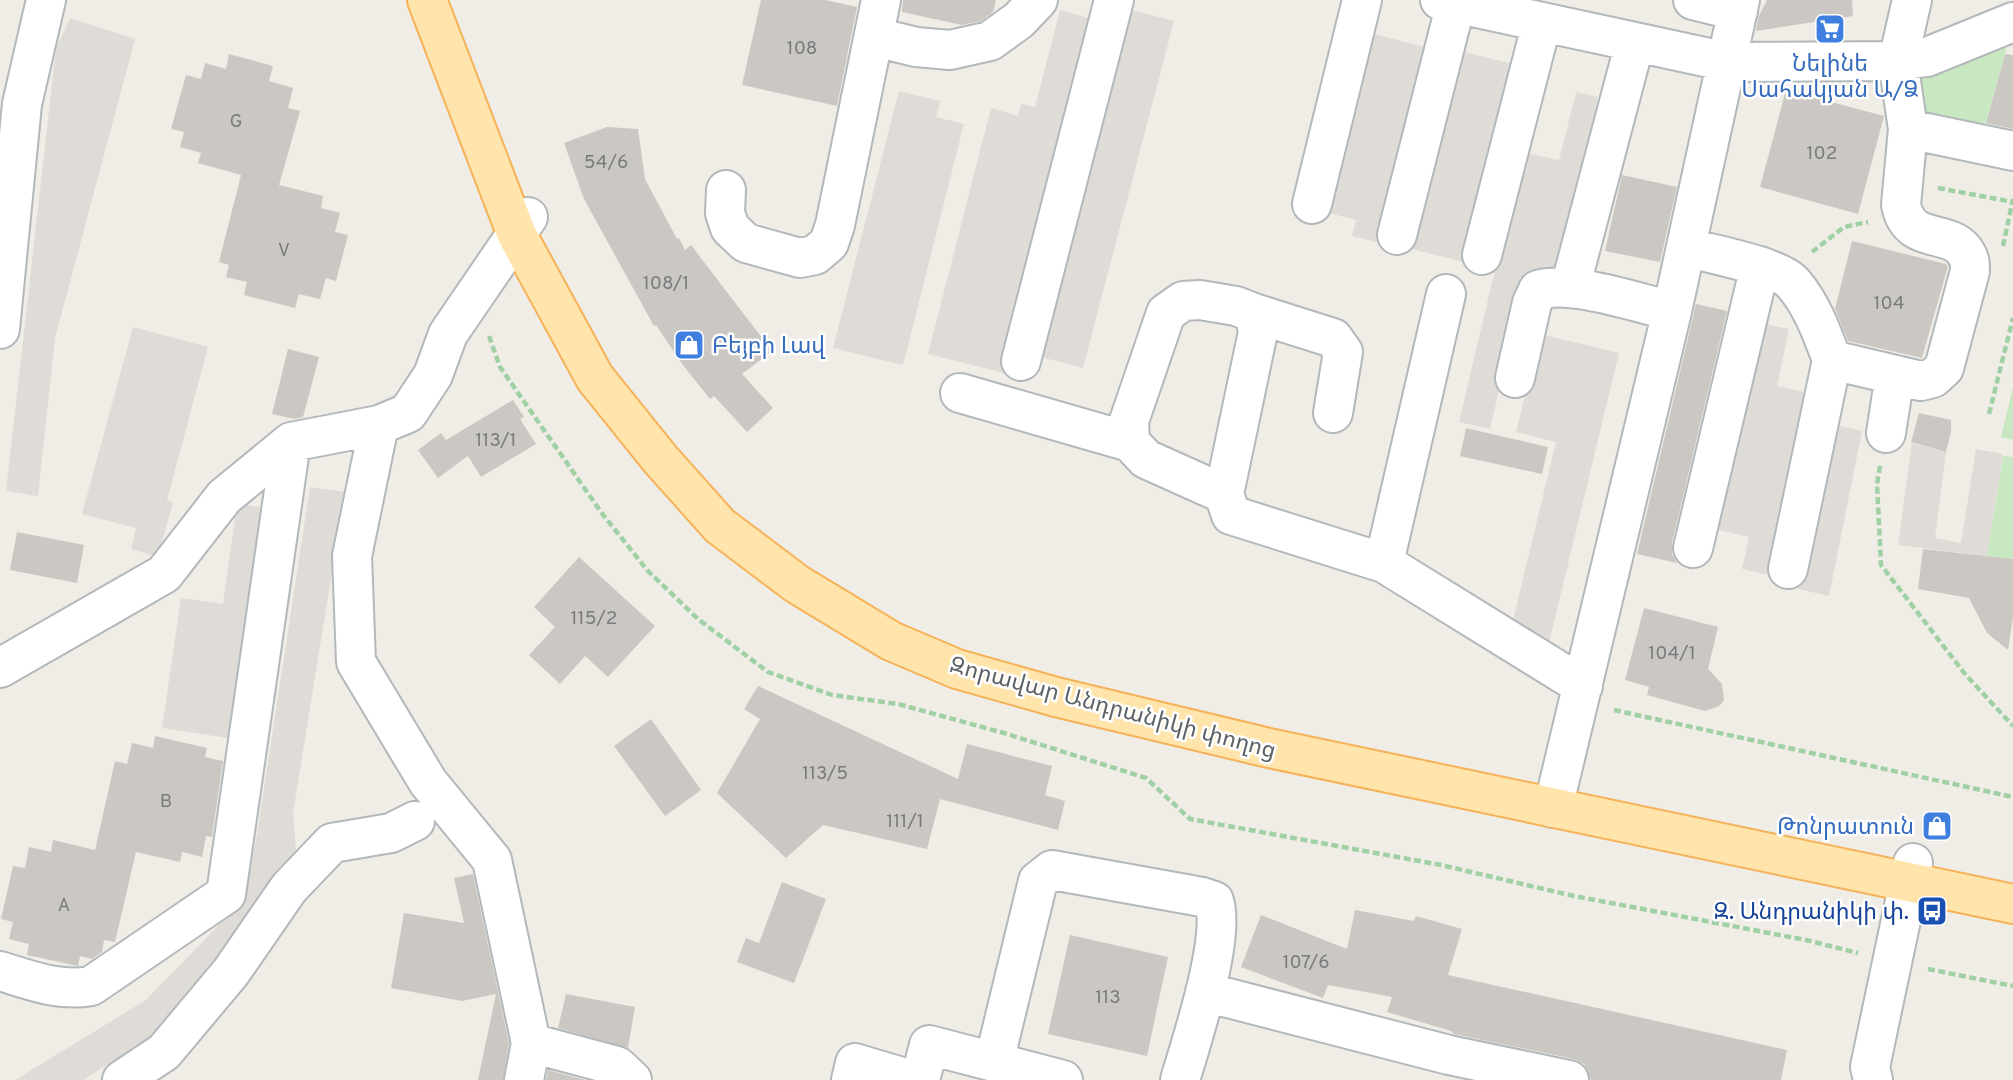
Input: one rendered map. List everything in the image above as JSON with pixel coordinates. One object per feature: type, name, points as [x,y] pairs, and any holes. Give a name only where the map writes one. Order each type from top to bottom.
[{"type":"main road","name":"Զորավար Անդրանիկի փողոց","points":[[427,0],[523,226],[595,379],[661,460],[720,526],[797,584],[891,641],[957,669],[1269,748],[1555,797],[1912,873],[2013,904]]},
{"type":"main road","name":"Զորավար Անդրանիկի փողոց","points":[[444,0],[523,226]]},
{"type":"main road","name":"Զորավար Անդրանիկի փողոց","points":[[1912,873],[2013,884]]},
{"type":"street","points":[[0,329],[11,103],[46,0]]},
{"type":"street","points":[[726,190],[725,213],[730,228],[746,243],[800,258],[815,256],[829,243],[835,225],[881,0]]},
{"type":"street","points":[[875,37],[916,47],[950,50],[977,44],[990,41],[1019,20],[1038,0]]},
{"type":"street","points":[[1021,361],[1114,0]]},
{"type":"street","points":[[1312,204],[1362,0]]},
{"type":"street","points":[[1555,797],[1672,311],[1739,5],[1693,0]]},
{"type":"street","points":[[1832,360],[1924,381],[1933,378],[1944,368],[1970,271],[1968,256],[1957,243],[1915,229],[1904,219],[1908,130],[1898,61],[1912,0]]},
{"type":"street","points":[[1398,235],[1448,2],[1728,62],[1898,61],[1927,57],[2013,22]]},
{"type":"street","points":[[1482,255],[1542,22]]},
{"type":"street","points":[[1570,288],[1634,42]]},
{"type":"street","points":[[1908,130],[2013,151]]},
{"type":"street","points":[[0,668],[164,574],[224,497],[291,442],[379,425],[408,413],[433,375],[449,334],[523,226]]},
{"type":"street","points":[[1686,247],[1775,274],[1817,319],[1832,360],[1788,569]]},
{"type":"street","points":[[1693,548],[1775,274]]},
{"type":"street","points":[[1515,378],[1532,303],[1538,290],[1548,287],[1570,288],[1672,311]]},
{"type":"street","points":[[1384,563],[1446,294]]},
{"type":"street","points":[[1130,442],[1129,421],[1166,313],[1184,301],[1200,300],[1236,306],[1333,338],[1343,352],[1333,413]]},
{"type":"street","points":[[1254,313],[1258,332],[1224,494],[1231,515],[1384,563],[1581,695]]},
{"type":"street","points":[[1886,433],[1895,375]]},
{"type":"street","points":[[960,393],[1130,442],[1146,459],[1224,494]]},
{"type":"street","points":[[379,425],[352,556],[356,662],[428,782],[492,860],[531,1043],[524,1080]]},
{"type":"street","points":[[0,971],[59,988],[91,986],[226,894],[291,442]]},
{"type":"street","points":[[122,1080],[164,1052],[231,972],[289,888],[332,843],[391,833],[415,821]]},
{"type":"street","points":[[994,1062],[1038,881],[1052,870],[1214,901],[1218,913],[1205,992],[1180,1080]]},
{"type":"street","points":[[1866,1076],[1912,873]]},
{"type":"street","points":[[1205,992],[1446,1068],[1569,1080]]},
{"type":"street","points":[[531,1043],[617,1066],[632,1080]]},
{"type":"street","points":[[920,1080],[929,1045],[1063,1080]]},
{"type":"street","points":[[851,1080],[855,1063],[912,1080]]},
{"type":"path","points":[[1775,274],[1795,265],[1844,227],[1903,199],[2013,202]]},
{"type":"path","points":[[1989,414],[2013,317]]},
{"type":"path","points":[[1886,433],[1877,484],[1881,565],[1965,674],[2013,726]]},
{"type":"path","points":[[1581,695],[2013,797]]},
{"type":"shaded area","points":[[1127,9],[1174,21],[1083,368],[1037,356]]},
{"type":"shaded area","points":[[1060,10],[1096,20],[1004,373],[928,354],[991,108],[1018,116],[1021,104],[1035,107]]},
{"type":"shaded area","points":[[70,18],[135,39],[55,338],[38,496],[6,491],[56,49]]},
{"type":"shaded area","points":[[1370,33],[1433,49],[1384,244],[1352,236],[1356,220],[1325,212]]},
{"type":"shaded area","points":[[1452,49],[1517,65],[1468,263],[1403,247]]},
{"type":"shaded area","points":[[899,91],[940,101],[936,117],[964,124],[903,365],[833,348]]},
{"type":"shaded area","points":[[1576,92],[1598,97],[1549,307],[1520,300],[1490,429],[1459,422],[1523,152],[1559,160]]},
{"type":"shaded area","points":[[1760,323],[1789,329],[1777,386],[1814,394],[1774,576],[1742,569],[1749,537],[1715,529]]},
{"type":"shaded area","points":[[133,327],[208,347],[167,500],[173,502],[158,557],[131,549],[136,528],[82,514]]},
{"type":"shaded area","points":[[1540,334],[1619,353],[1547,651],[1508,641],[1556,442],[1516,432]]},
{"type":"shaded area","points":[[1832,424],[1862,431],[1829,596],[1798,589]]},
{"type":"shaded area","points":[[1912,443],[1946,452],[1935,538],[1961,543],[1976,449],[2003,454],[1987,556],[1898,545]]},
{"type":"shaded area","points":[[310,487],[345,492],[293,813],[296,850],[271,912],[175,1021],[83,1080],[15,1080],[146,1000],[244,899],[257,835]]},
{"type":"shaded area","points":[[237,504],[267,508],[234,739],[162,728],[181,598],[223,604]]},
{"type":"green space","points":[[2009,39],[1983,132],[1922,116],[1917,72]]},
{"type":"green space","points":[[2013,387],[2013,440],[2001,437]]},
{"type":"green space","points":[[2003,456],[2013,457],[2013,559],[1987,556]]},
{"type":"building","points":[[761,0],[825,0],[857,7],[837,106],[742,85]]},
{"type":"building","points":[[903,0],[996,0],[993,12],[981,21],[962,25],[902,12]]},
{"type":"building","points":[[1767,0],[1852,0],[1853,16],[1756,31],[1758,18]]},
{"type":"building","points":[[229,54],[273,66],[269,81],[293,88],[288,108],[300,111],[279,185],[323,196],[321,208],[340,213],[335,232],[348,235],[336,281],[326,278],[320,299],[299,294],[295,308],[244,295],[247,282],[226,277],[229,265],[219,262],[241,175],[198,163],[201,153],[180,147],[184,132],[171,129],[186,75],[201,79],[205,63],[226,69]]},
{"type":"building","points":[[2005,54],[2013,55],[2013,129],[1986,123]]},
{"type":"building","points":[[1786,90],[1884,116],[1858,214],[1760,187]]},
{"type":"building","points":[[607,127],[638,129],[645,179],[677,239],[679,238],[685,250],[691,245],[772,351],[742,374],[773,408],[747,432],[714,396],[710,399],[656,325],[654,326],[584,199],[564,143]]},
{"type":"building","points":[[1622,175],[1677,187],[1660,262],[1605,251]]},
{"type":"building","points":[[1852,241],[1948,266],[1922,358],[1848,341],[1835,309]]},
{"type":"building","points":[[1696,304],[1727,311],[1672,543],[1672,554],[1677,563],[1637,554]]},
{"type":"building","points":[[288,349],[319,357],[303,417],[294,419],[272,414]]},
{"type":"building","points":[[513,400],[524,417],[520,419],[536,444],[481,477],[468,456],[438,478],[418,450],[441,433],[446,440]]},
{"type":"building","points":[[1919,413],[1951,420],[1946,452],[1911,442]]},
{"type":"building","points":[[1466,428],[1548,447],[1542,474],[1460,456]]},
{"type":"building","points":[[17,532],[84,545],[77,583],[10,570]]},
{"type":"building","points":[[1923,549],[2013,559],[2013,617],[2008,650],[1987,633],[1969,598],[1918,589]]},
{"type":"building","points":[[579,557],[655,626],[608,677],[585,656],[560,684],[529,655],[555,627],[534,607]]},
{"type":"building","points":[[1644,608],[1718,627],[1708,669],[1722,684],[1724,700],[1719,706],[1705,711],[1647,695],[1649,687],[1625,680]]},
{"type":"building","points":[[758,686],[958,779],[967,744],[1052,766],[1045,795],[1065,801],[1058,830],[940,799],[927,849],[823,825],[786,858],[717,793],[760,719],[744,709]]},
{"type":"building","points":[[651,719],[701,790],[665,816],[614,746]]},
{"type":"building","points":[[155,736],[207,748],[205,757],[223,761],[212,837],[206,836],[202,857],[182,852],[180,862],[136,852],[115,942],[104,940],[102,952],[92,959],[80,956],[78,966],[27,955],[29,944],[9,939],[13,922],[1,919],[13,866],[25,868],[29,847],[51,852],[53,840],[95,850],[115,761],[127,764],[132,743],[153,748]]},
{"type":"building","points":[[473,874],[509,1043],[503,1080],[478,1080],[496,994],[462,1001],[391,988],[404,913],[464,923],[454,878]]},
{"type":"building","points":[[782,882],[826,899],[794,983],[737,962],[746,938],[759,943]]},
{"type":"building","points":[[1355,910],[1414,921],[1416,916],[1462,929],[1448,975],[1787,1050],[1781,1080],[1591,1080],[1584,1064],[1574,1059],[1454,1034],[1387,1012],[1392,997],[1328,985],[1323,998],[1241,967],[1261,915],[1347,949]]},
{"type":"building","points":[[1070,935],[1168,957],[1147,1056],[1048,1034]]},
{"type":"building","points":[[566,994],[635,1007],[628,1048],[558,1028]]},
{"type":"building","points":[[548,1070],[585,1080],[546,1080]]},
{"type":"place","name":"Նելինե Սահակյան Ա/Ձ","points":[[1830,29]]},
{"type":"place","name":"Բեյբի Լավ","points":[[689,345]]},
{"type":"place","name":"Թոնրատուն","points":[[1937,826]]},
{"type":"place","name":"Զ. Անդրանիկի փ.","points":[[1932,911]]}]
